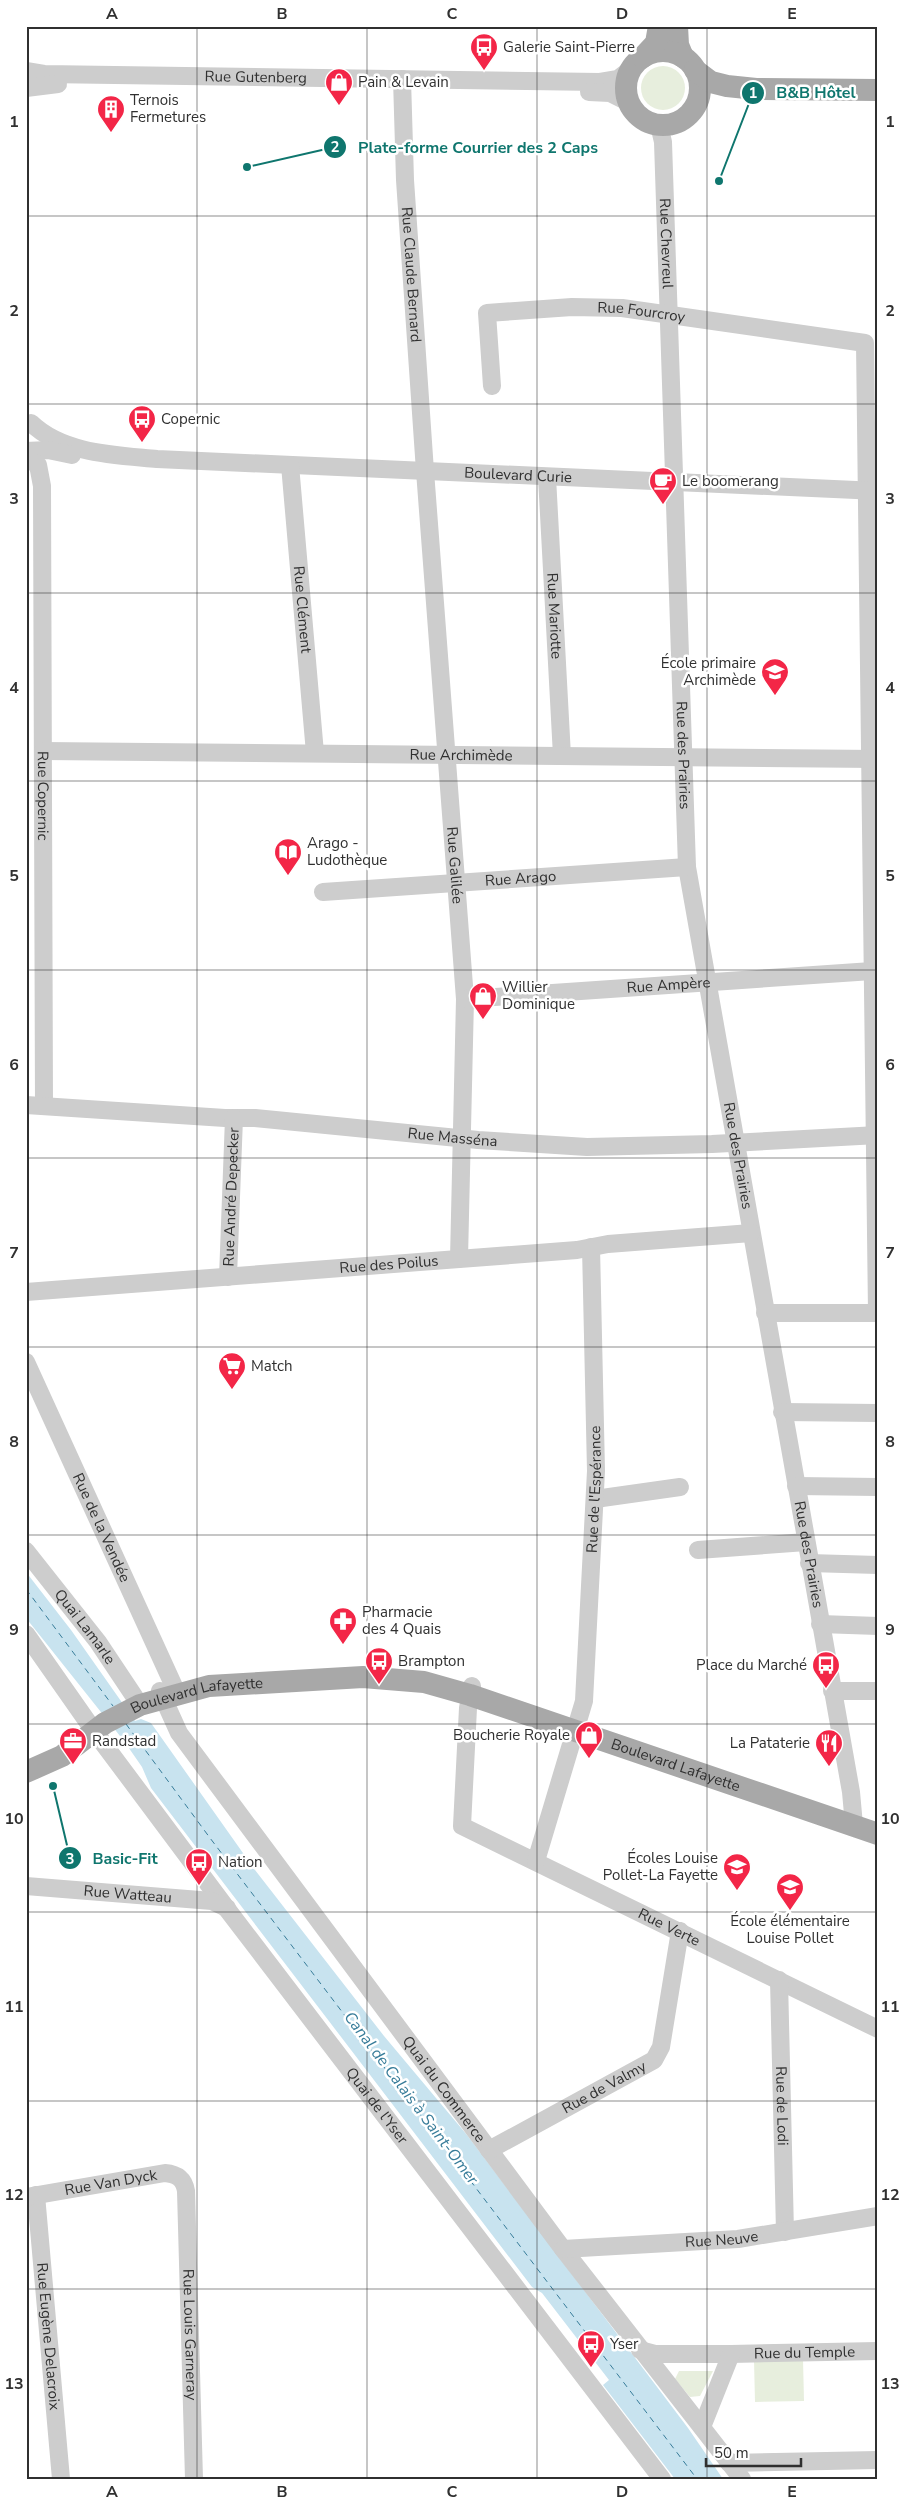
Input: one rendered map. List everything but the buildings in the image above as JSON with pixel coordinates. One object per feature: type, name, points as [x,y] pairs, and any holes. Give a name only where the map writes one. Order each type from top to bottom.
[{"type":"main road","points":[[659,26],[656,43],[637,63],[626,85],[628,102],[640,118],[658,125],[679,122],[691,112],[697,103],[700,86],[678,45],[677,26]]},
{"type":"main road","points":[[637,63],[654,52],[666,51],[689,63],[705,79],[717,84],[756,89]]},
{"type":"main road","points":[[697,103],[717,93],[756,89],[878,90]]},
{"type":"main road","name":"Boulevard Lafayette","points":[[94,1731],[140,1705],[168,1692],[227,1672],[259,1668],[312,1667],[421,1673],[854,1819],[878,1822]]},
{"type":"main road","points":[[26,1761],[94,1731]]},
{"type":"main road","points":[[26,1772],[62,1756],[94,1731]]},
{"type":"main road","name":"Boulevard Lafayette","points":[[854,1819],[878,1834]]},
{"type":"street","name":"Rue Gutenberg","points":[[26,88],[50,84],[600,82],[618,79],[637,63]]},
{"type":"street","name":"Rue Gutenberg","points":[[26,71],[44,74],[402,84],[604,92],[619,96],[628,102]]},
{"type":"street","name":"Rue Claude Bernard","points":[[402,84],[406,191],[425,471]]},
{"type":"street","name":"Rue Chevreul","points":[[658,125],[664,142],[673,482]]},
{"type":"street","name":"Rue Fourcroy","points":[[492,386],[487,313],[599,306],[669,313],[865,343],[872,491]]},
{"type":"street","name":"Boulevard Curie","points":[[29,418],[53,439],[88,450],[157,459]]},
{"type":"street","points":[[26,449],[32,436],[29,418]]},
{"type":"street","name":"Boulevard Curie","points":[[26,449],[48,450],[101,460],[157,459],[872,491]]},
{"type":"street","name":"Rue Copernic","points":[[42,486],[51,465],[72,455]]},
{"type":"street","name":"Rue Copernic","points":[[26,458],[33,461],[40,469],[42,486],[44,1106]]},
{"type":"street","name":"Rue Clément","points":[[290,465],[315,753]]},
{"type":"street","name":"Rue Galilée","points":[[425,471],[465,999],[459,1259]]},
{"type":"street","name":"Rue Mariotte","points":[[546,476],[562,756]]},
{"type":"street","name":"Rue des Prairies","points":[[673,482],[687,867],[854,1819]]},
{"type":"street","points":[[765,1313],[877,1313],[876,1135],[872,971],[874,759],[872,491]]},
{"type":"street","name":"Rue Archimède","points":[[43,750],[874,759]]},
{"type":"street","name":"Rue Arago","points":[[323,892],[687,867]]},
{"type":"street","name":"Rue Ampère","points":[[465,999],[872,971]]},
{"type":"street","name":"Rue Masséna","points":[[26,1106],[255,1118],[478,1140],[586,1146],[876,1135]]},
{"type":"street","name":"Rue André Depecker","points":[[228,1276],[234,1118]]},
{"type":"street","name":"Rue des Poilus","points":[[26,1292],[459,1259],[752,1233]]},
{"type":"street","name":"Rue de l'Espérance","points":[[536,1860],[578,1726],[585,1682],[595,1500],[591,1247]]},
{"type":"street","name":"Rue de la Vendée","points":[[26,1362],[168,1692]]},
{"type":"street","points":[[782,1412],[878,1412]]},
{"type":"street","points":[[796,1486],[878,1487]]},
{"type":"street","points":[[595,1500],[680,1487]]},
{"type":"street","points":[[698,1550],[806,1542]]},
{"type":"street","name":"Quai Lamarle","points":[[26,1551],[98,1642],[140,1705]]},
{"type":"street","points":[[810,1564],[878,1565]]},
{"type":"street","points":[[820,1624],[878,1626]]},
{"type":"street","name":"Quai de l'Yser","points":[[26,1634],[94,1731],[227,1908],[662,2479]]},
{"type":"street","name":"Rue Verte","points":[[471,1690],[462,1826],[536,1860],[878,2029]]},
{"type":"street","points":[[832,1691],[878,1691]]},
{"type":"street","name":"Quai du Commerce","points":[[168,1692],[179,1733],[563,2249],[742,2479]]},
{"type":"street","name":"Rue Watteau","points":[[26,1886],[202,1900],[217,1902],[227,1908]]},
{"type":"street","name":"Rue de Valmy","points":[[490,2150],[654,2060],[662,2047],[680,1931]]},
{"type":"street","name":"Rue de Lodi","points":[[779,1980],[785,2232]]},
{"type":"street","name":"Rue Van Dyck","points":[[31,2196],[165,2173],[181,2178],[186,2190]]},
{"type":"street","name":"Rue Louis Garneray","points":[[186,2190],[194,2479]]},
{"type":"street","name":"Rue Eugène Delacroix","points":[[31,2196],[61,2479]]},
{"type":"street","name":"Rue Neuve","points":[[563,2249],[724,2240],[878,2216]]},
{"type":"street","name":"Rue du Temple","points":[[640,2350],[655,2354],[878,2351]]},
{"type":"street","points":[[702,2427],[731,2354]]},
{"type":"street","points":[[729,2463],[878,2460]]},
{"type":"green space","points":[[667,66],[679,72],[684,79],[684,97],[679,104],[672,109],[659,110],[651,107],[644,100],[641,84],[644,76],[651,69]]},
{"type":"green space","points":[[803,2359],[804,2401],[755,2402],[754,2360]]},
{"type":"green space","points":[[679,2371],[713,2371],[700,2396],[690,2397],[675,2379]]},
{"type":"water","name":"Canal de Calais à Saint-Omer","points":[[26,1572],[71,1630],[135,1721],[141,1719],[151,1723],[255,1870],[384,2036],[467,2135],[688,2428],[723,2479],[675,2479],[603,2385],[609,2380],[542,2293],[532,2287],[151,1788],[142,1767],[124,1741],[26,1618]]},
{"type":"ferry route","points":[[26,1589],[113,1706]]},
{"type":"ferry route","points":[[126,1724],[210,1838],[697,2479]]},
{"type":"place","name":"Galerie Saint-Pierre","points":[[484,71]]},
{"type":"place","name":"Pain & Levain","points":[[339,106]]},
{"type":"place","name":"Ternois Fermetures","points":[[111,133]]},
{"type":"place","name":"Plate-forme Courrier des 2 Caps","points":[[247,167]]},
{"type":"place","name":"B&B Hôtel","points":[[719,181]]},
{"type":"place","name":"Copernic","points":[[142,443]]},
{"type":"place","name":"Le boomerang","points":[[663,505]]},
{"type":"place","name":"École primaire Archimède","points":[[775,696]]},
{"type":"place","name":"Arago - Ludothèque","points":[[288,876]]},
{"type":"place","name":"Willier Dominique","points":[[483,1020]]},
{"type":"place","name":"Match","points":[[232,1390]]},
{"type":"place","name":"Pharmacie des 4 Quais","points":[[343,1645]]},
{"type":"place","name":"Brampton","points":[[379,1685]]},
{"type":"place","name":"Place du Marché","points":[[826,1689]]},
{"type":"place","name":"Boucherie Royale","points":[[589,1759]]},
{"type":"place","name":"Randstad","points":[[73,1765]]},
{"type":"place","name":"La Pataterie","points":[[829,1767]]},
{"type":"place","name":"Basic-Fit","points":[[53,1786]]},
{"type":"place","name":"Nation","points":[[199,1886]]},
{"type":"place","name":"Écoles Louise Pollet-La Fayette","points":[[737,1891]]},
{"type":"place","name":"École élémentaire Louise Pollet","points":[[790,1911]]},
{"type":"place","name":"Yser","points":[[591,2368]]}]
